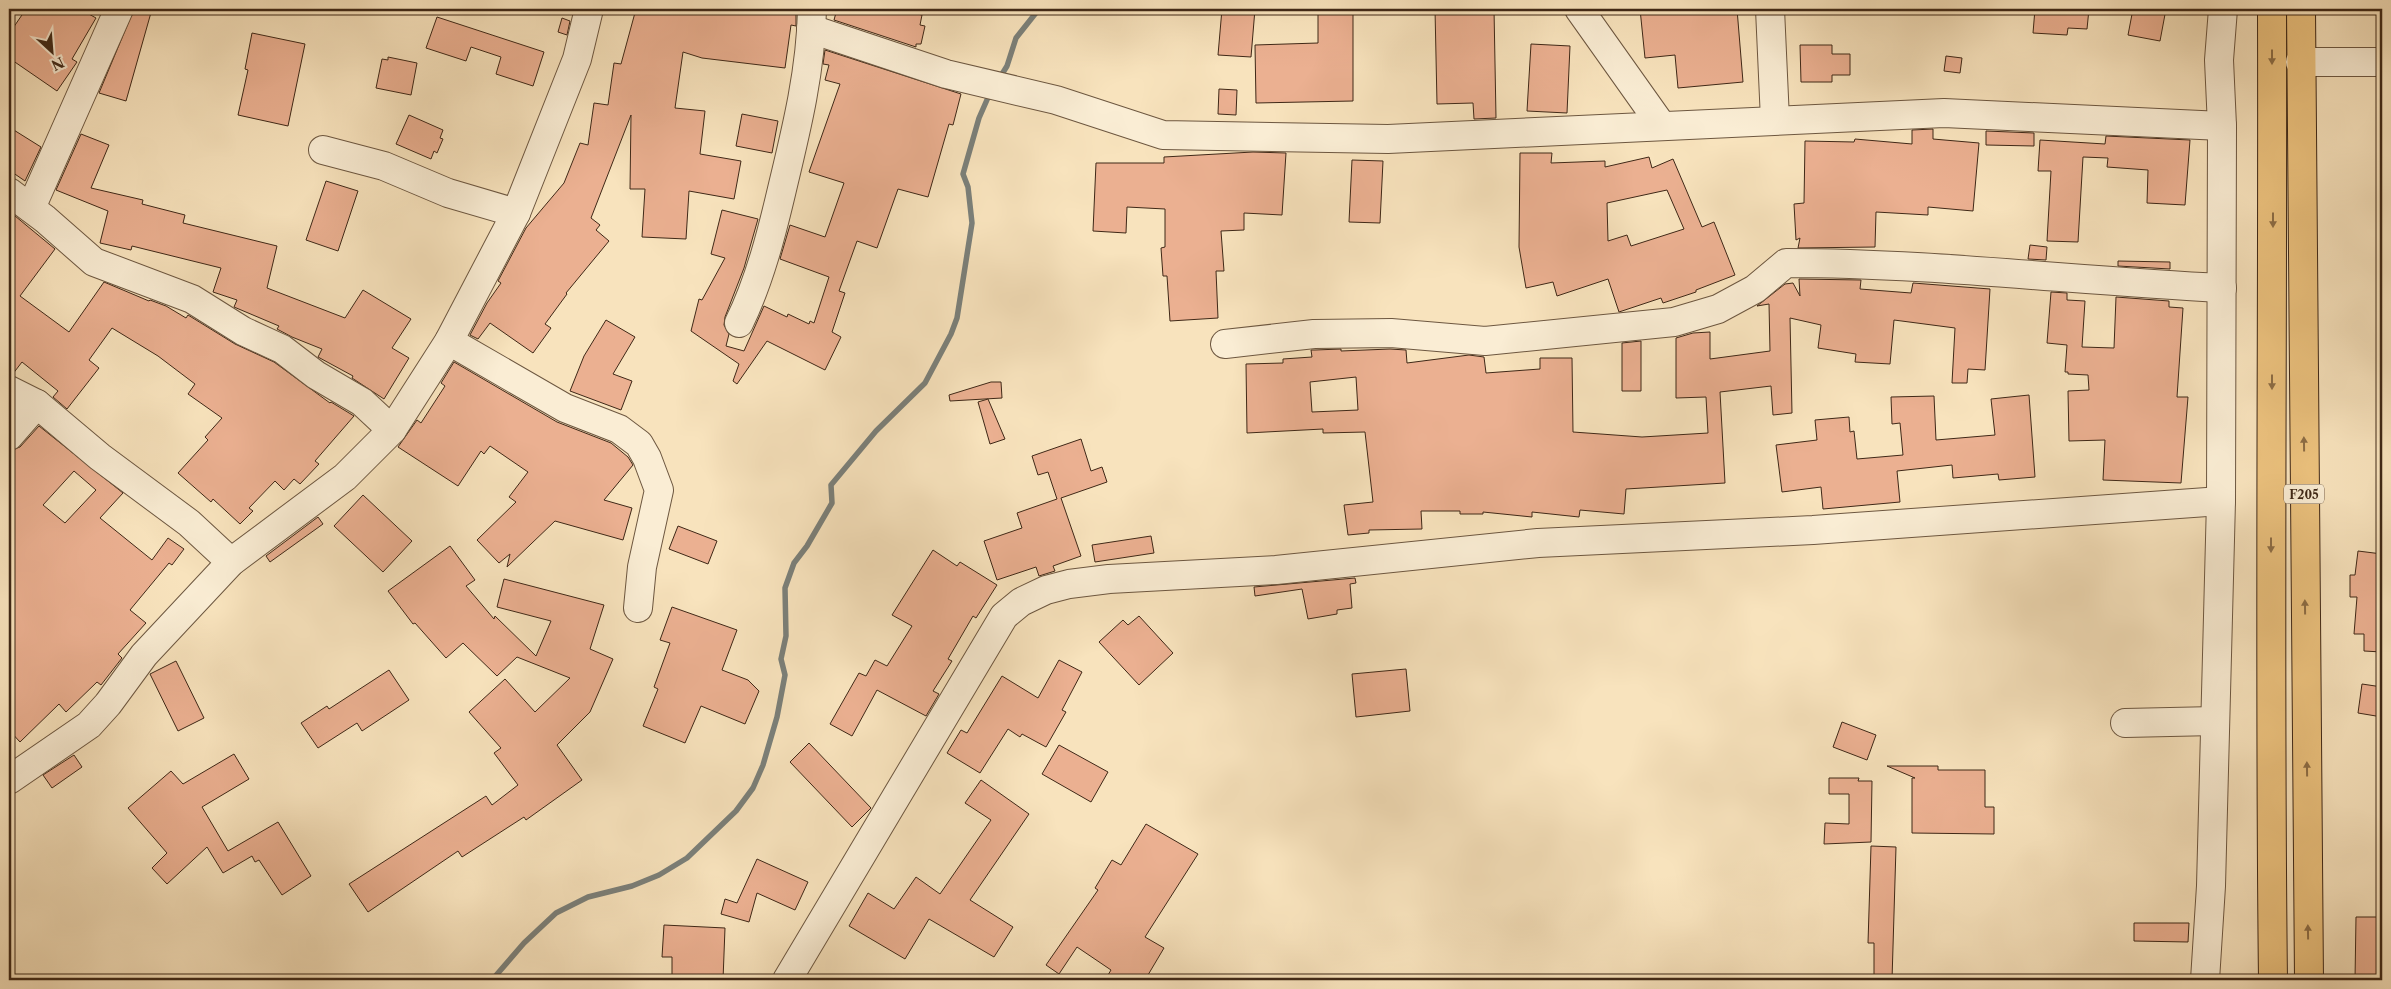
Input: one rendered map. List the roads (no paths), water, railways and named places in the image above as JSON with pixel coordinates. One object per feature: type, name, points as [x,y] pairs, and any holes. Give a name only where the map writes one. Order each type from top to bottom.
[{"type":"main road","name":"F205","points":[[2272,9],[2273,258],[2270,718],[2273,980]]},
{"type":"main road","name":"F205","points":[[2301,9],[2309,980]]},
{"type":"street","points":[[30,208],[119,9]]},
{"type":"street","points":[[9,780],[89,725],[108,704],[144,655],[231,562],[345,477],[392,430],[449,341],[516,213],[577,59],[589,9]]},
{"type":"street","points":[[1579,9],[1662,126]]},
{"type":"street","points":[[1770,9],[1775,120]]},
{"type":"street","points":[[2205,980],[2211,886],[2221,501],[2222,126],[2219,60],[2223,9]]},
{"type":"street","points":[[738,323],[752,292],[776,214],[802,108],[812,19],[946,74],[1056,100],[1163,135],[1388,139],[1944,113],[2222,126]]},
{"type":"street","points":[[2300,62],[2382,62]]},
{"type":"street","points":[[323,150],[384,166],[448,193],[516,213]]},
{"type":"street","points":[[9,192],[94,262],[192,298],[243,331],[282,350],[316,376],[362,402],[392,430]]},
{"type":"street","points":[[1225,344],[1314,334],[1391,332],[1485,341],[1674,322],[1718,309],[1755,290],[1786,263],[1849,263],[2123,283],[2222,288]]},
{"type":"street","points":[[449,341],[565,408],[619,429],[639,444],[647,458],[659,490],[642,568],[638,608]]},
{"type":"street","points":[[9,390],[37,404],[100,457],[189,523],[231,562]]},
{"type":"street","points":[[9,436],[37,404]]},
{"type":"street","points":[[787,980],[1004,616],[1021,602],[1046,590],[1069,584],[1109,579],[1276,570],[1538,543],[1813,530],[2221,501]]},
{"type":"street","points":[[2125,722],[2215,721]]},
{"type":"waterway","points":[[999,79],[1007,66],[1016,38],[1039,9]]},
{"type":"waterway","points":[[492,980],[524,943],[556,913],[588,897],[632,886],[659,875],[687,858],[736,811],[753,788],[763,765],[777,717],[785,675],[781,659],[786,636],[785,588],[794,563],[807,546],[832,503],[831,485],[876,431],[925,383],[951,334],[957,318],[972,223],[968,187],[963,174],[979,118],[990,93]]}]
